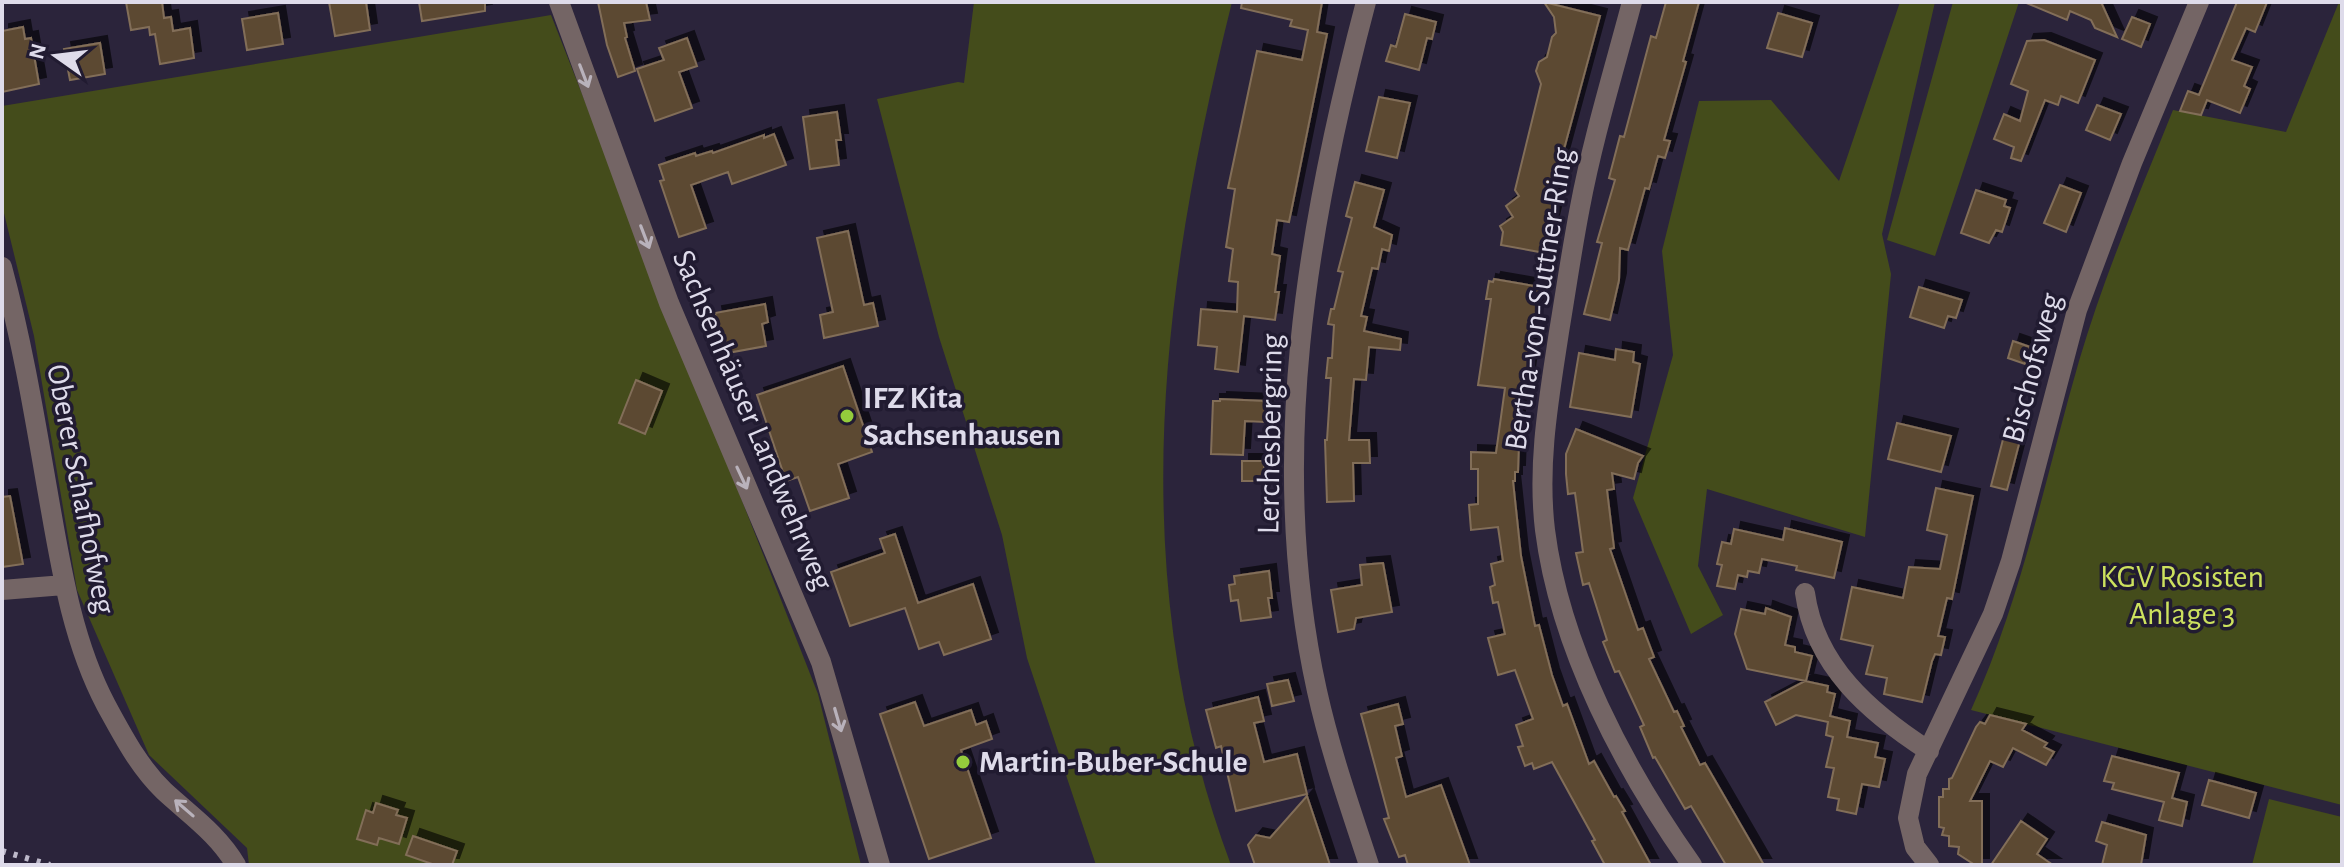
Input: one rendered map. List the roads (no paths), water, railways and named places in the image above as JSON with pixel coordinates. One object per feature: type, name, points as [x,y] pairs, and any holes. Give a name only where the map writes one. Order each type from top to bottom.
[{"type":"street","name":"Sachsenhäuser Landwehrweg","points":[[559,2],[669,303],[821,662],[880,865]]},
{"type":"street","name":"Lerchesbergring","points":[[1366,2],[1332,145],[1301,318],[1293,468],[1298,552],[1317,689],[1341,781],[1369,865]]},
{"type":"street","name":"Bertha-von-Suttner-Ring","points":[[1632,2],[1580,206],[1543,440],[1542,494],[1546,533],[1558,590],[1597,701],[1646,796],[1692,865]]},
{"type":"street","name":"Bischofsweg","points":[[1929,865],[1915,847],[1908,818],[1917,774],[1993,614],[2011,561],[2077,310],[2132,163],[2199,2]]},
{"type":"street","name":"Oberer Schafhofweg","points":[[2,267],[12,340],[64,585],[104,702],[135,756],[162,789],[214,834],[236,865]]},
{"type":"street","points":[[2,590],[64,585]]},
{"type":"street","points":[[1805,593],[1812,625],[1832,666],[1878,716],[1929,751]]},
{"type":"railway","points":[[2,851],[50,865]]},
{"type":"place","name":"IFZ Kita Sachsenhausen","points":[[847,416]]},
{"type":"place","name":"Martin-Buber-Schule","points":[[963,762]]},
{"type":"park label","name":"KGV Rosisten Anlage 3","points":[[2182,596]]}]
